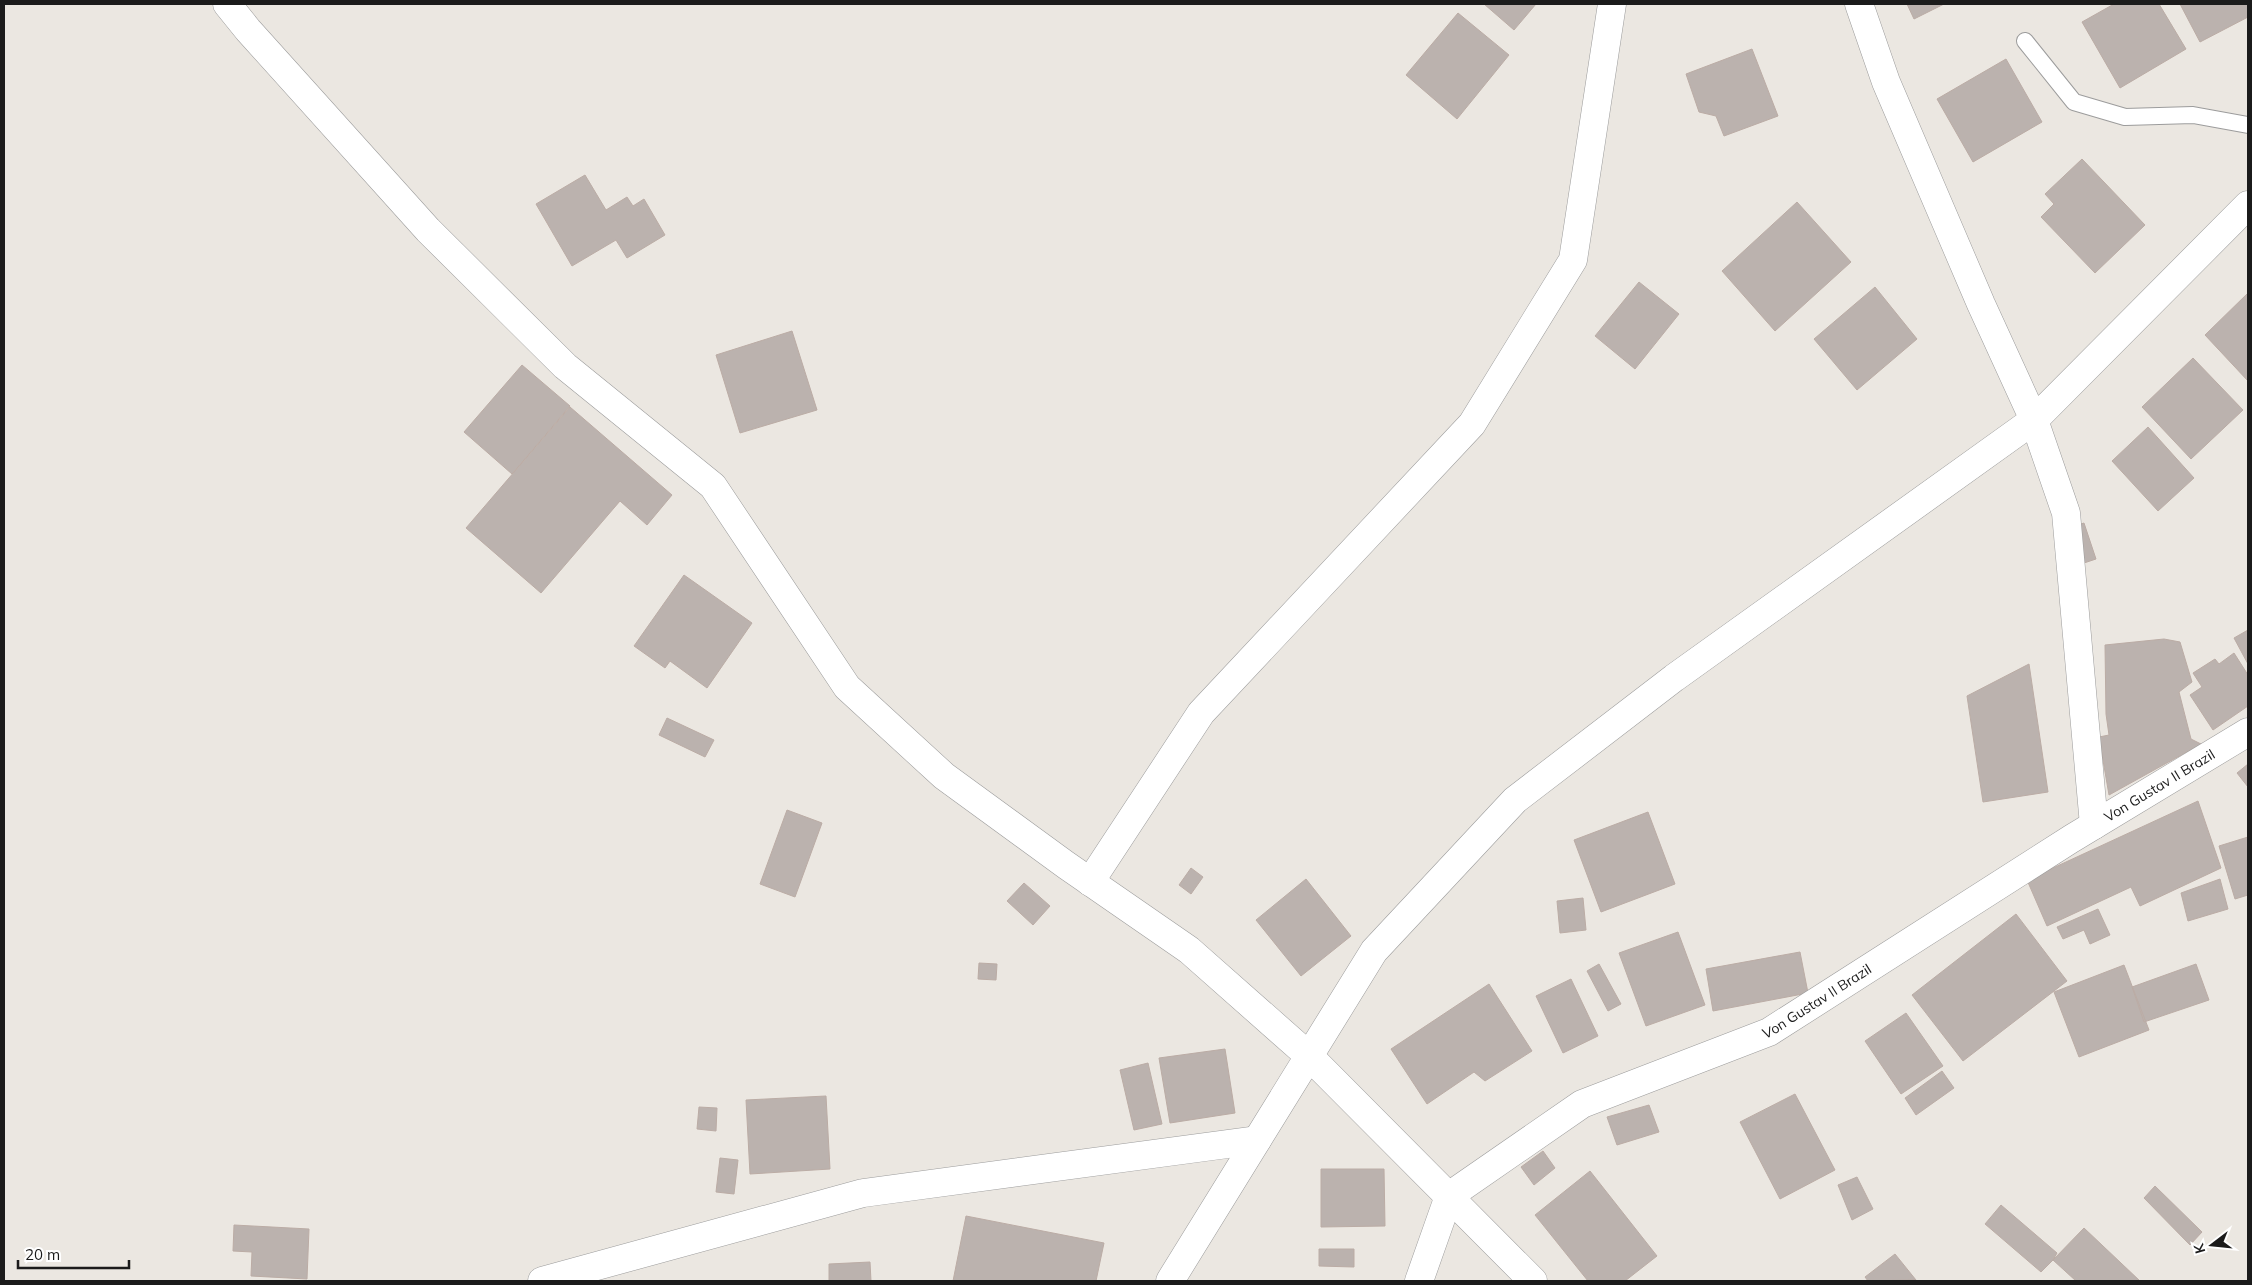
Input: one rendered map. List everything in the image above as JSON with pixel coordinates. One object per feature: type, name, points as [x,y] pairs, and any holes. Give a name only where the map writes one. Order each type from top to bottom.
[{"type":"street","points":[[227,4],[248,30],[428,230],[496,298],[565,366],[713,486],[847,687],[944,776],[1090,882],[1189,950],[1309,1056],[1533,1281]]},
{"type":"street","points":[[1090,882],[1201,713],[1472,424],[1573,260],[1612,4]]},
{"type":"street","points":[[1859,4],[1886,82],[1981,304],[2034,420],[2066,513],[2094,825]]},
{"type":"street","points":[[1170,1281],[1374,951],[1515,800],[1674,678],[2034,420],[2248,206]]},
{"type":"street","name":"Von Gustav II Brazil","points":[[1449,1196],[1582,1104],[1769,1032],[2094,825],[2248,732]]},
{"type":"street","points":[[542,1281],[863,1193],[1257,1140]]},
{"type":"street","points":[[1419,1281],[1449,1196]]},
{"type":"lane","points":[[2025,41],[2074,102],[2125,117],[2193,114],[2248,125]]},
{"type":"building","points":[[1484,4],[1536,4],[1514,30]]},
{"type":"building","points":[[1907,4],[1944,4],[1914,19]]},
{"type":"building","points":[[2114,4],[2159,4],[2186,49],[2120,88],[2082,22]]},
{"type":"building","points":[[2180,4],[2248,4],[2248,17],[2200,42]]},
{"type":"building","points":[[1458,13],[1509,55],[1457,119],[1406,75]]},
{"type":"building","points":[[1752,49],[1778,116],[1724,136],[1716,116],[1699,112],[1686,74]]},
{"type":"building","points":[[2006,59],[2042,122],[1973,162],[1937,99]]},
{"type":"building","points":[[2082,159],[2145,225],[2095,273],[2041,217],[2054,204],[2045,194]]},
{"type":"building","points":[[585,175],[606,210],[627,197],[633,206],[644,199],[665,235],[627,258],[616,240],[572,266],[536,204]]},
{"type":"building","points":[[1797,202],[1851,262],[1775,331],[1722,271]]},
{"type":"building","points":[[1639,282],[1679,314],[1635,369],[1595,336]]},
{"type":"building","points":[[1875,287],[1917,339],[1857,390],[1814,339]]},
{"type":"building","points":[[2248,293],[2248,381],[2205,335]]},
{"type":"building","points":[[792,331],[817,410],[740,433],[716,355]]},
{"type":"building","points":[[2193,358],[2243,410],[2191,459],[2142,407]]},
{"type":"building","points":[[522,365],[570,406],[512,474],[464,432]]},
{"type":"building","points":[[570,407],[672,495],[647,525],[620,501],[541,593],[466,528]]},
{"type":"building","points":[[2148,427],[2194,478],[2158,511],[2112,461]]},
{"type":"building","points":[[2084,523],[2096,559],[2084,563],[2072,527]]},
{"type":"building","points":[[684,575],[752,623],[707,688],[670,661],[665,668],[634,646]]},
{"type":"building","points":[[2248,630],[2248,664],[2234,638]]},
{"type":"building","points":[[2164,639],[2180,642],[2192,682],[2179,692],[2191,739],[2201,744],[2109,795],[2099,737],[2109,735],[2106,714],[2105,645]]},
{"type":"building","points":[[2234,653],[2248,675],[2248,706],[2213,730],[2190,695],[2202,687],[2193,673],[2215,659],[2219,664]]},
{"type":"building","points":[[2029,664],[2048,792],[1983,802],[1967,696]]},
{"type":"building","points":[[667,718],[714,740],[705,757],[659,735]]},
{"type":"building","points":[[2248,764],[2248,787],[2237,773]]},
{"type":"building","points":[[2198,801],[2221,868],[2140,906],[2131,887],[2047,926],[2027,880]]},
{"type":"building","points":[[787,810],[822,823],[795,897],[760,884]]},
{"type":"building","points":[[1648,812],[1675,884],[1601,912],[1574,840]]},
{"type":"building","points":[[2248,837],[2248,895],[2235,899],[2219,846]]},
{"type":"building","points":[[1191,868],[1203,877],[1191,894],[1179,885]]},
{"type":"building","points":[[1306,879],[1351,936],[1301,976],[1256,920]]},
{"type":"building","points":[[2220,879],[2228,909],[2188,921],[2181,893]]},
{"type":"building","points":[[1024,883],[1050,906],[1033,925],[1007,901]]},
{"type":"building","points":[[1583,898],[1586,930],[1560,933],[1557,901]]},
{"type":"building","points":[[2098,909],[2110,935],[2090,944],[2084,930],[2063,939],[2057,927]]},
{"type":"building","points":[[2016,914],[2067,981],[1963,1061],[1912,995]]},
{"type":"building","points":[[1678,932],[1705,1005],[1646,1026],[1619,953]]},
{"type":"building","points":[[1800,952],[1808,993],[1713,1011],[1706,969]]},
{"type":"building","points":[[979,963],[997,964],[996,980],[978,979]]},
{"type":"building","points":[[1599,964],[1621,1004],[1608,1011],[1587,971]]},
{"type":"building","points":[[2196,964],[2209,1000],[2144,1022],[2132,987]]},
{"type":"building","points":[[2124,965],[2149,1030],[2079,1057],[2054,992]]},
{"type":"building","points":[[1571,979],[1598,1036],[1563,1053],[1536,996]]},
{"type":"building","points":[[1489,984],[1532,1051],[1485,1081],[1474,1072],[1427,1104],[1391,1049]]},
{"type":"building","points":[[1906,1013],[1943,1066],[1901,1094],[1865,1041]]},
{"type":"building","points":[[1225,1049],[1235,1113],[1170,1123],[1159,1058]]},
{"type":"building","points":[[1148,1063],[1162,1124],[1134,1130],[1120,1070]]},
{"type":"building","points":[[1942,1071],[1954,1088],[1916,1115],[1905,1098]]},
{"type":"building","points":[[1795,1094],[1835,1170],[1780,1199],[1740,1122]]},
{"type":"building","points":[[826,1096],[830,1169],[750,1174],[746,1100]]},
{"type":"building","points":[[1649,1105],[1659,1132],[1617,1145],[1607,1117]]},
{"type":"building","points":[[699,1107],[717,1108],[716,1131],[697,1129]]},
{"type":"building","points":[[1543,1151],[1555,1168],[1534,1185],[1521,1167]]},
{"type":"building","points":[[720,1158],[738,1160],[734,1194],[716,1192]]},
{"type":"building","points":[[1321,1169],[1384,1169],[1385,1226],[1321,1227]]},
{"type":"building","points":[[1590,1171],[1657,1256],[1625,1281],[1588,1281],[1535,1215]]},
{"type":"building","points":[[1857,1177],[1873,1209],[1852,1220],[1838,1185]]},
{"type":"building","points":[[2155,1186],[2202,1232],[2190,1245],[2144,1198]]},
{"type":"building","points":[[2001,1205],[2057,1253],[2041,1272],[1985,1224]]},
{"type":"building","points":[[966,1216],[1104,1243],[1096,1281],[953,1281]]},
{"type":"building","points":[[234,1225],[309,1229],[307,1279],[251,1276],[252,1252],[233,1251]]},
{"type":"building","points":[[2084,1228],[2140,1281],[2076,1281],[2053,1260]]},
{"type":"building","points":[[1319,1249],[1354,1249],[1354,1267],[1319,1266]]},
{"type":"building","points":[[1895,1254],[1916,1280],[1868,1281],[1865,1277]]},
{"type":"building","points":[[870,1262],[871,1281],[829,1281],[829,1264]]}]
